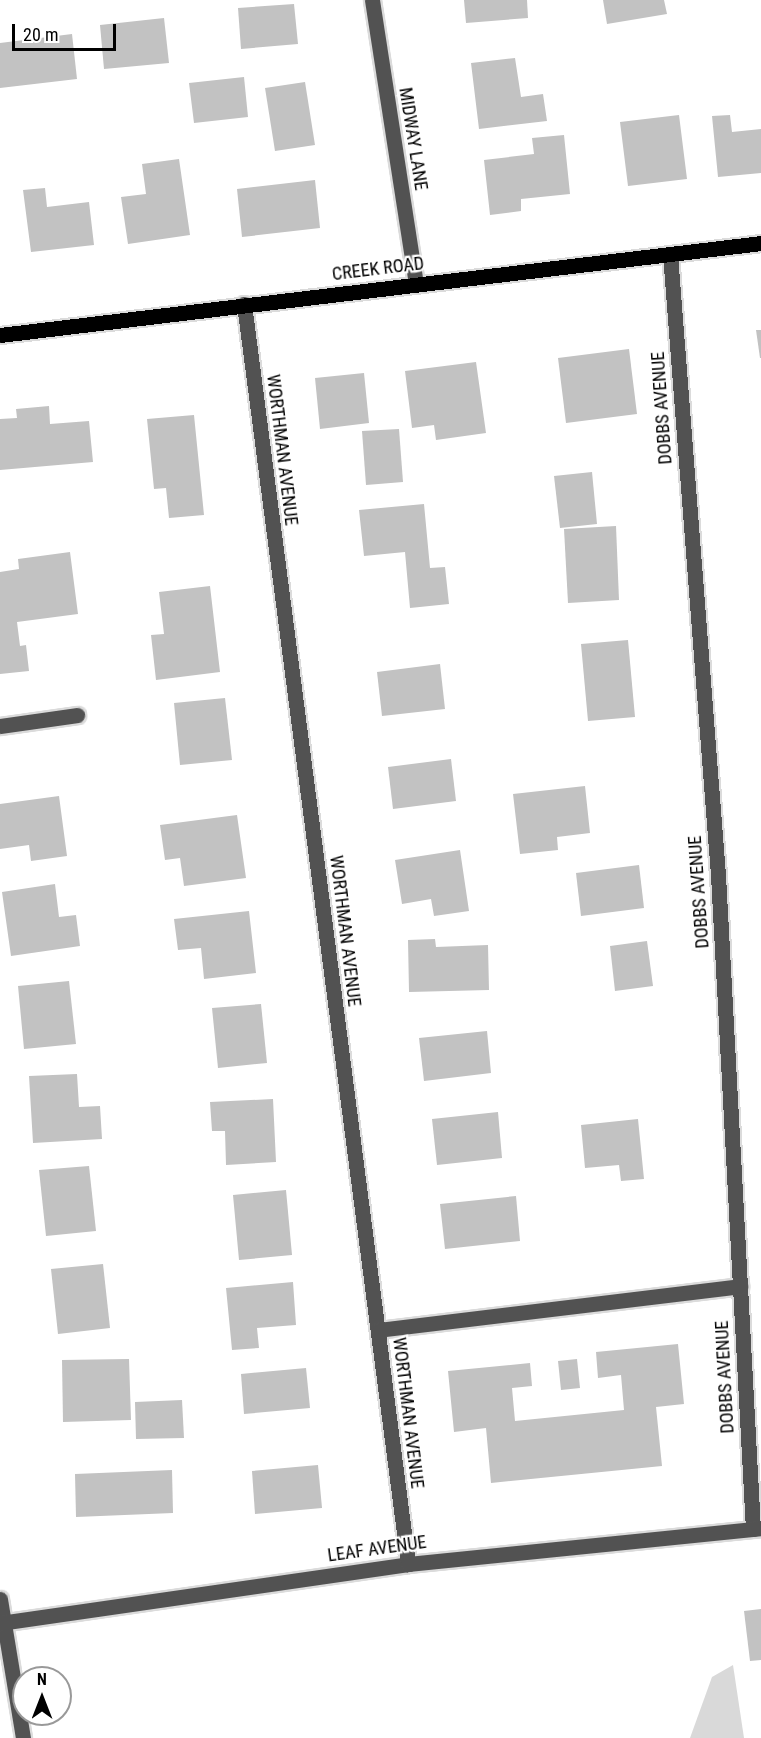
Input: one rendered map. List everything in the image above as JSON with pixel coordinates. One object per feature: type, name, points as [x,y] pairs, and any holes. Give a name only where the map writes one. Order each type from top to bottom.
[{"type":"main road","name":"CREEK ROAD","points":[[0,335],[761,243]]},
{"type":"street","name":"MIDWAY LANE","points":[[372,0],[416,284]]},
{"type":"street","name":"DOBBS AVENUE","points":[[670,254],[718,875],[740,1286],[757,1528]]},
{"type":"street","name":"WORTHMAN AVENUE","points":[[244,304],[408,1564]]},
{"type":"street","points":[[0,726],[77,715]]},
{"type":"street","points":[[378,1330],[740,1286]]},
{"type":"street","name":"LEAF AVENUE","points":[[1,1623],[408,1564],[757,1528]]},
{"type":"street","points":[[0,1599],[1,1623],[23,1738]]},
{"type":"shaded area","points":[[733,1665],[744,1738],[690,1738],[712,1677]]},
{"type":"building","points":[[464,0],[527,0],[528,18],[466,23]]},
{"type":"building","points":[[603,0],[664,0],[667,14],[607,24]]},
{"type":"building","points":[[294,4],[298,44],[241,49],[238,8]]},
{"type":"building","points":[[164,18],[169,63],[104,69],[100,25]]},
{"type":"building","points":[[72,34],[77,79],[0,88],[0,43]]},
{"type":"building","points":[[515,58],[521,97],[543,94],[547,121],[479,129],[471,63]]},
{"type":"building","points":[[244,77],[248,117],[194,123],[189,83]]},
{"type":"building","points":[[305,82],[315,145],[275,151],[265,88]]},
{"type":"building","points":[[679,115],[687,179],[628,186],[620,122]]},
{"type":"building","points":[[730,115],[732,132],[761,129],[761,173],[718,177],[712,116]]},
{"type":"building","points":[[564,135],[570,194],[521,199],[521,211],[490,215],[484,160],[534,154],[532,138]]},
{"type":"building","points":[[179,159],[190,235],[128,244],[121,197],[146,194],[142,164]]},
{"type":"building","points":[[315,180],[320,228],[242,237],[237,189]]},
{"type":"building","points":[[45,188],[47,207],[89,202],[94,245],[31,252],[23,190]]},
{"type":"building","points":[[756,330],[761,330],[761,358],[760,358]]},
{"type":"building","points":[[629,349],[637,414],[566,423],[558,358]]},
{"type":"building","points":[[476,362],[486,433],[436,440],[434,425],[412,428],[405,371]]},
{"type":"building","points":[[364,373],[369,423],[320,429],[315,378]]},
{"type":"building","points":[[49,406],[50,424],[89,421],[93,462],[0,470],[0,419],[17,418],[16,409]]},
{"type":"building","points":[[194,415],[204,515],[169,518],[166,488],[154,489],[147,419]]},
{"type":"building","points":[[399,429],[403,482],[366,485],[362,431]]},
{"type":"building","points":[[592,472],[597,524],[560,528],[554,476]]},
{"type":"building","points":[[424,504],[430,568],[445,567],[449,604],[410,608],[405,552],[364,556],[359,510]]},
{"type":"building","points":[[616,526],[619,600],[568,603],[564,529]]},
{"type":"building","points":[[70,552],[78,614],[17,622],[20,646],[26,645],[29,671],[0,674],[0,572],[19,569],[18,559]]},
{"type":"building","points":[[210,586],[220,672],[156,680],[151,635],[164,634],[159,592]]},
{"type":"building","points":[[628,640],[635,717],[588,721],[581,644]]},
{"type":"building","points":[[440,664],[445,709],[382,716],[377,672]]},
{"type":"building","points":[[225,698],[232,760],[180,765],[174,703]]},
{"type":"building","points":[[451,759],[456,801],[393,809],[388,767]]},
{"type":"building","points":[[585,786],[590,833],[557,837],[558,850],[520,854],[513,794]]},
{"type":"building","points":[[59,796],[67,856],[31,861],[29,845],[0,849],[0,804]]},
{"type":"building","points":[[237,815],[246,878],[184,886],[180,858],[165,860],[160,825]]},
{"type":"building","points":[[460,850],[469,911],[434,916],[431,899],[402,904],[395,860]]},
{"type":"building","points":[[639,865],[644,908],[581,916],[576,873]]},
{"type":"building","points":[[55,884],[59,917],[76,915],[80,946],[11,956],[2,892]]},
{"type":"building","points":[[249,911],[256,973],[204,979],[201,948],[178,950],[174,919]]},
{"type":"building","points":[[435,939],[436,947],[488,945],[489,990],[409,992],[408,940]]},
{"type":"building","points":[[647,941],[653,986],[615,991],[610,946]]},
{"type":"building","points":[[69,981],[76,1044],[24,1049],[18,986]]},
{"type":"building","points":[[261,1004],[267,1063],[218,1068],[212,1008]]},
{"type":"building","points":[[487,1031],[491,1073],[424,1081],[419,1038]]},
{"type":"building","points":[[77,1074],[79,1107],[100,1106],[102,1139],[33,1143],[29,1076]]},
{"type":"building","points":[[273,1099],[276,1162],[226,1165],[225,1131],[212,1131],[210,1102]]},
{"type":"building","points":[[498,1112],[502,1158],[437,1165],[432,1119]]},
{"type":"building","points":[[638,1119],[644,1179],[621,1181],[619,1165],[585,1168],[581,1125]]},
{"type":"building","points":[[89,1166],[96,1231],[46,1236],[39,1170]]},
{"type":"building","points":[[286,1190],[292,1255],[239,1260],[233,1195]]},
{"type":"building","points":[[516,1196],[520,1241],[445,1249],[440,1204]]},
{"type":"building","points":[[103,1264],[110,1328],[58,1334],[51,1269]]},
{"type":"building","points":[[293,1282],[296,1325],[257,1328],[259,1348],[232,1350],[226,1288]]},
{"type":"building","points":[[678,1344],[684,1404],[656,1407],[662,1466],[491,1483],[486,1428],[454,1432],[448,1371],[530,1363],[532,1386],[512,1388],[515,1421],[624,1410],[621,1375],[598,1378],[596,1352]]},
{"type":"building","points":[[129,1359],[131,1420],[63,1422],[62,1360]]},
{"type":"building","points":[[577,1359],[580,1388],[561,1390],[558,1361]]},
{"type":"building","points":[[306,1368],[310,1408],[244,1414],[241,1374]]},
{"type":"building","points":[[182,1400],[184,1438],[136,1439],[135,1402]]},
{"type":"building","points":[[318,1465],[322,1508],[255,1514],[252,1471]]},
{"type":"building","points":[[172,1470],[173,1513],[76,1517],[75,1474]]},
{"type":"building","points":[[761,1609],[761,1660],[750,1661],[744,1611]]}]
